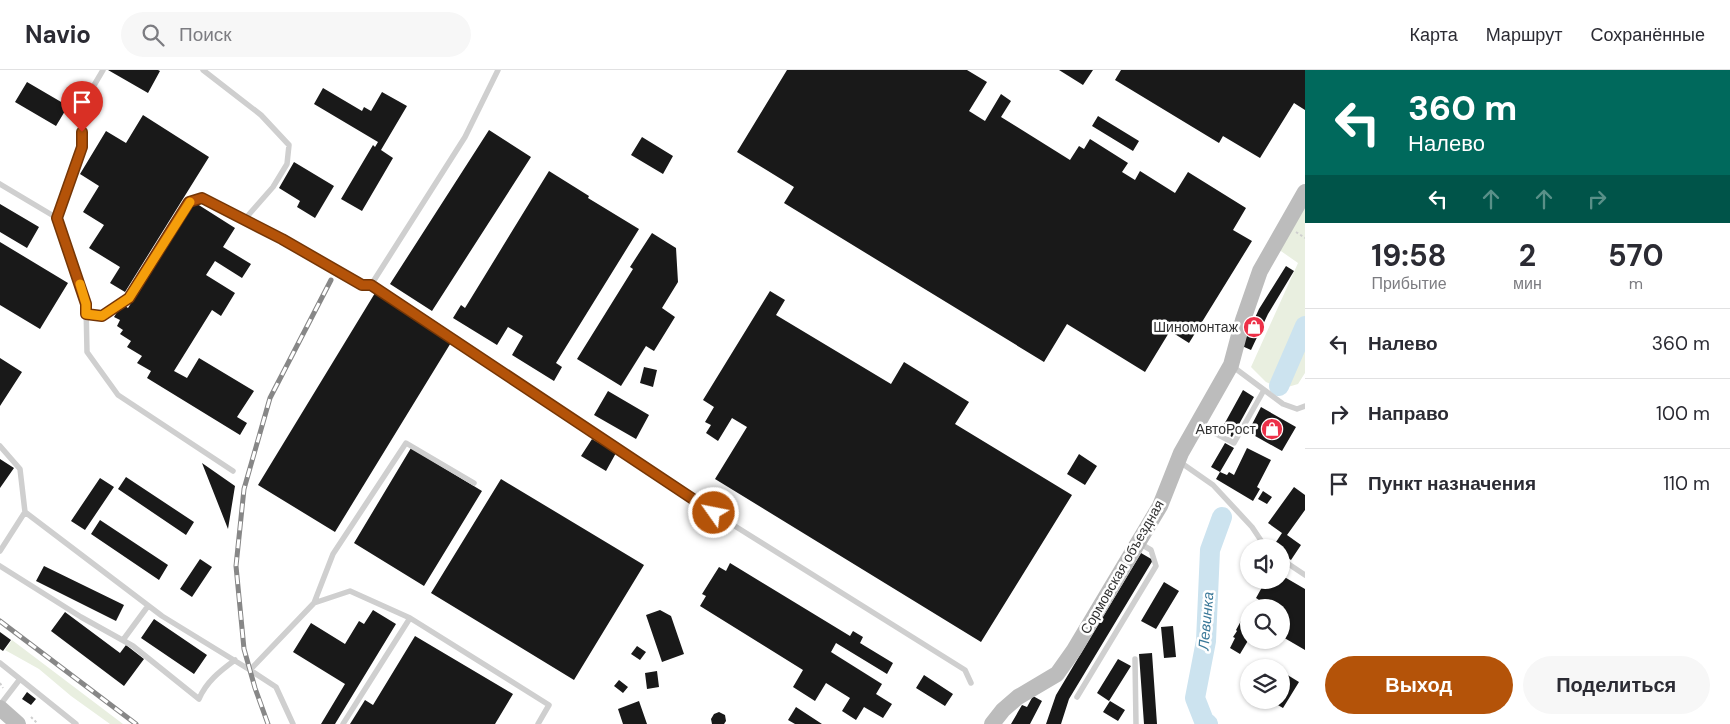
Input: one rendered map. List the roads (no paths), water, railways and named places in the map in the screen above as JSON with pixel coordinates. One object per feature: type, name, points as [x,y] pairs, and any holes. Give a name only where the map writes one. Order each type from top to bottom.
[{"type":"street","name":"Сормовская объездная","points":[[992,724],[1003,710],[1018,697],[1056,674],[1074,650],[1160,506],[1178,460],[1231,365],[1243,320],[1260,271],[1305,192]]},
{"type":"street","points":[[0,706],[18,724]]},
{"type":"lane","points":[[103,70],[93,87],[82,117],[82,147],[57,218],[86,304],[87,352],[118,395],[233,471]]},
{"type":"lane","points":[[203,70],[261,115],[289,145],[287,164],[273,187],[244,220]]},
{"type":"lane","points":[[371,285],[465,137],[498,70]]},
{"type":"lane","points":[[0,184],[57,218]]},
{"type":"lane","points":[[86,314],[102,316],[129,298],[189,202],[202,198],[282,239],[362,285],[371,285],[714,513],[965,670],[971,683]]},
{"type":"lane","points":[[1231,365],[1283,404],[1297,409],[1305,406]]},
{"type":"lane","points":[[1197,424],[1234,443],[1264,390]]},
{"type":"lane","points":[[250,670],[314,603],[334,554],[406,443],[474,484]]},
{"type":"lane","points":[[0,446],[20,469],[25,512],[0,551]]},
{"type":"lane","points":[[1178,460],[1212,485],[1252,528],[1260,539]]},
{"type":"lane","points":[[25,512],[162,616],[276,687],[293,724]]},
{"type":"lane","points":[[1078,696],[1156,566],[1151,550],[1138,542]]},
{"type":"lane","points":[[1290,565],[1305,576]]},
{"type":"lane","points":[[0,566],[81,617],[133,646],[199,699],[217,673],[234,660]]},
{"type":"lane","points":[[314,603],[350,591],[410,618],[549,705],[538,724]]},
{"type":"lane","points":[[123,640],[148,606]]},
{"type":"lane","points":[[343,724],[410,618]]},
{"type":"lane","points":[[1135,659],[1136,724]]},
{"type":"lane","points":[[0,663],[76,724]]},
{"type":"lane","points":[[0,706],[20,679]]},
{"type":"waterway","name":"Левинка","points":[[1279,386],[1305,326]]},
{"type":"waterway","name":"Левинка","points":[[1208,724],[1204,721],[1195,698],[1206,641],[1210,550],[1222,517]]},
{"type":"railway","points":[[268,724],[244,649],[236,566],[244,489],[270,398],[331,280]]},
{"type":"railway","points":[[0,621],[136,724]]},
{"type":"place","name":"Шиномонтаж","points":[[1254,327]]},
{"type":"place","name":"АвтоРост","points":[[1272,429]]}]
